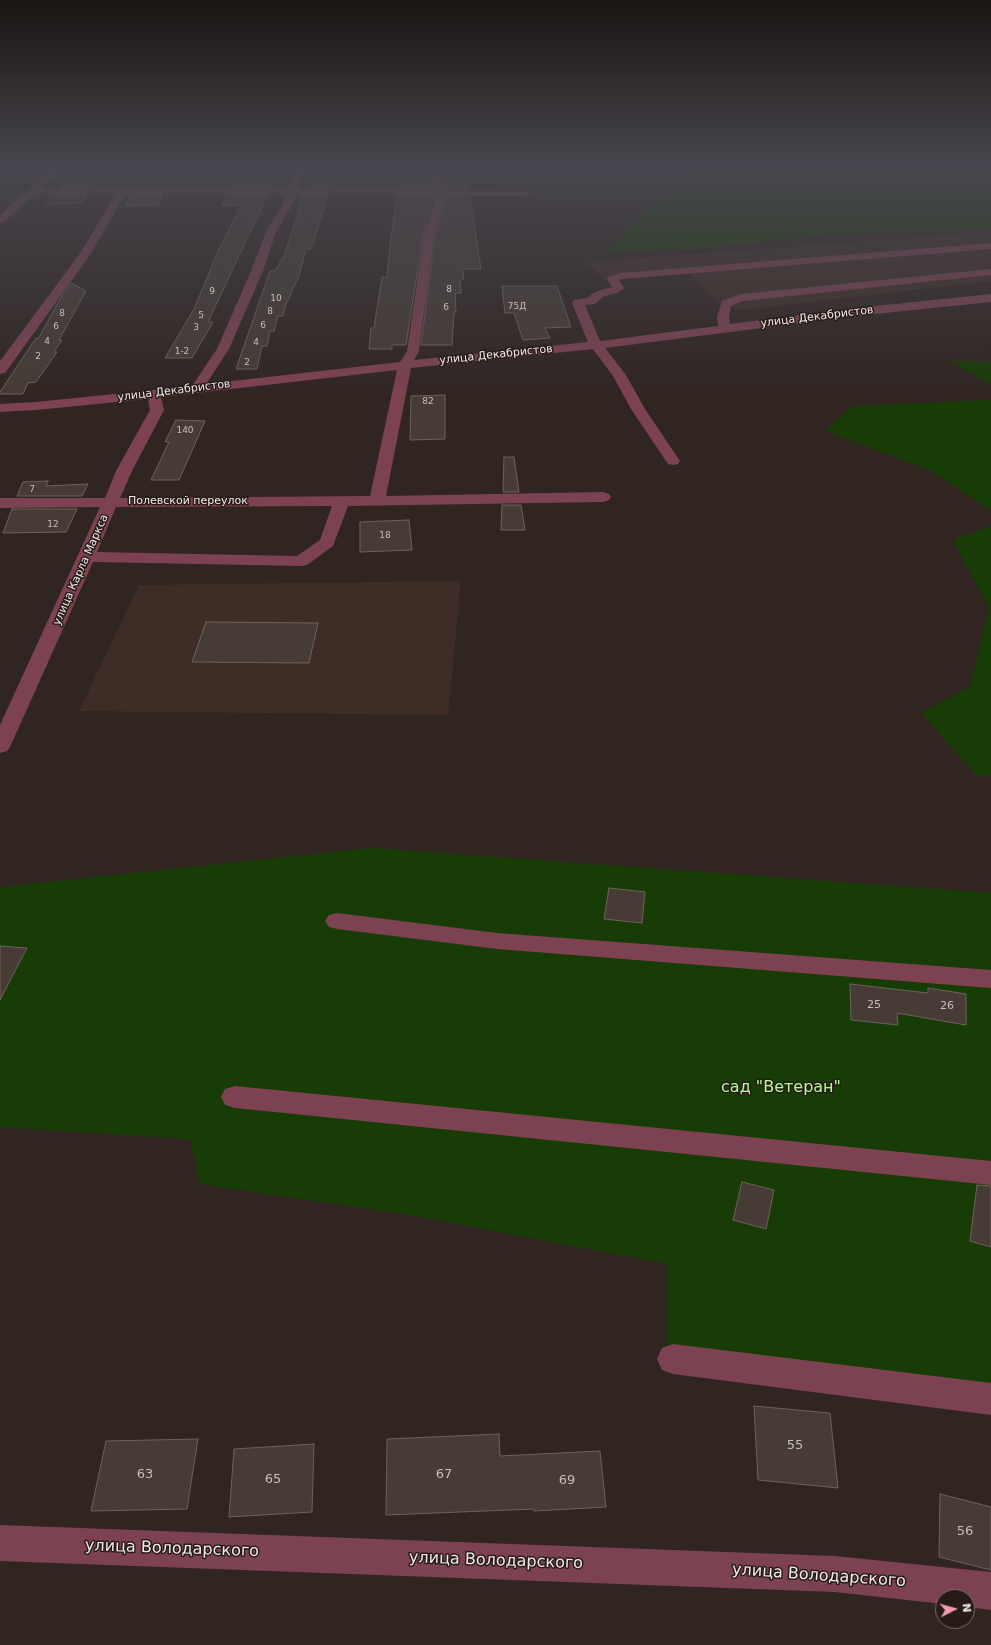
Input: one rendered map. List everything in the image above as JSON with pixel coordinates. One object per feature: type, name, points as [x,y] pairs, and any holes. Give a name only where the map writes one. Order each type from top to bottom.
[{"type":"street","points":[[0,370],[91,245]]},
{"type":"street","points":[[197,388],[222,349],[257,271],[266,245]]},
{"type":"street","points":[[377,501],[405,365],[412,351],[428,245]]},
{"type":"street","points":[[948,261],[989,252]]},
{"type":"street","points":[[673,461],[638,409],[619,375],[596,345],[578,303],[591,301],[599,294],[613,291],[618,288],[613,279],[620,276],[989,252]]},
{"type":"street","points":[[724,329],[723,317],[726,304],[741,298],[991,272]]},
{"type":"street","points":[[743,286],[749,297]]},
{"type":"street","name":"улица Декабристов","points":[[0,408],[36,406],[154,394],[197,388],[596,345],[856,312],[991,298]]},
{"type":"street","name":"улица Карла Маркса","points":[[0,747],[112,502],[124,471],[157,410],[154,394]]},
{"type":"street","name":"Полевской переулок","points":[[0,503],[377,501],[603,497]]},
{"type":"street","points":[[86,557],[302,561],[327,542],[342,501]]},
{"type":"street","points":[[337,921],[497,940],[991,979]]},
{"type":"street","points":[[236,1097],[991,1173]]},
{"type":"street","points":[[673,1359],[991,1399]]},
{"type":"street","name":"улица Володарского","points":[[0,1542],[835,1574],[991,1591]]},
{"type":"shaded area","points":[[819,245],[991,245],[991,281],[742,310],[718,303],[690,274],[605,281],[586,262]]},
{"type":"shaded area","points":[[461,581],[448,715],[79,711],[139,585]]},
{"type":"green space","points":[[614,245],[737,245],[706,248],[606,253]]},
{"type":"green space","points":[[950,361],[991,362],[991,385]]},
{"type":"green space","points":[[991,400],[991,511],[932,471],[826,431],[852,406]]},
{"type":"green space","points":[[991,526],[991,775],[977,776],[921,713],[970,687],[989,608],[953,540]]},
{"type":"green space","name":"сад \"Ветеран\"","points":[[372,848],[991,893],[991,1409],[668,1366],[668,1264],[410,1215],[200,1184],[190,1139],[0,1127],[0,887]]},
{"type":"building","points":[[221,245],[244,245],[208,322],[213,322],[192,358],[165,358],[194,309]]},
{"type":"building","points":[[288,245],[313,245],[311,249],[306,249],[299,276],[286,304],[283,316],[278,316],[274,331],[270,331],[267,346],[262,346],[257,369],[236,369],[270,271],[275,271],[285,254]]},
{"type":"building","points":[[390,245],[421,245],[406,345],[392,345],[392,349],[369,349],[371,328],[374,328],[382,277],[387,277]]},
{"type":"building","points":[[434,245],[477,245],[481,269],[464,269],[463,280],[460,280],[461,293],[455,293],[456,312],[454,312],[452,345],[421,345]]},
{"type":"building","points":[[71,283],[86,291],[59,340],[62,340],[54,352],[57,352],[36,382],[28,383],[23,394],[0,394],[36,338],[38,339],[60,299]]},
{"type":"building","points":[[502,286],[557,286],[571,327],[545,328],[550,338],[523,340],[514,313],[505,313]]},
{"type":"building","points":[[445,395],[445,439],[410,440],[411,396]]},
{"type":"building","points":[[176,420],[205,421],[179,480],[151,480],[169,442],[165,442]]},
{"type":"building","points":[[504,457],[514,457],[519,492],[503,492]]},
{"type":"building","points":[[48,481],[46,486],[88,484],[82,496],[17,496],[23,482]]},
{"type":"building","points":[[502,505],[521,505],[525,530],[501,530]]},
{"type":"building","points":[[12,509],[77,509],[66,532],[3,533]]},
{"type":"building","points":[[409,520],[412,550],[360,552],[360,522]]},
{"type":"building","points":[[206,622],[318,623],[309,663],[192,662]]},
{"type":"building","points":[[609,888],[645,892],[642,923],[604,919]]},
{"type":"building","points":[[0,946],[27,948],[0,1000]]},
{"type":"building","points":[[850,984],[928,993],[928,988],[966,994],[966,1025],[897,1013],[898,1025],[851,1020]]},
{"type":"building","points":[[742,1182],[774,1190],[766,1229],[733,1220]]},
{"type":"building","points":[[977,1185],[991,1186],[991,1247],[970,1241]]},
{"type":"building","points":[[754,1406],[830,1413],[838,1488],[758,1480]]},
{"type":"building","points":[[499,1434],[500,1456],[600,1451],[606,1507],[534,1511],[534,1509],[386,1515],[387,1439]]},
{"type":"building","points":[[198,1439],[187,1509],[91,1511],[106,1441]]},
{"type":"building","points":[[314,1444],[312,1512],[229,1517],[234,1449]]},
{"type":"building","points":[[940,1494],[991,1507],[991,1570],[939,1557]]}]
